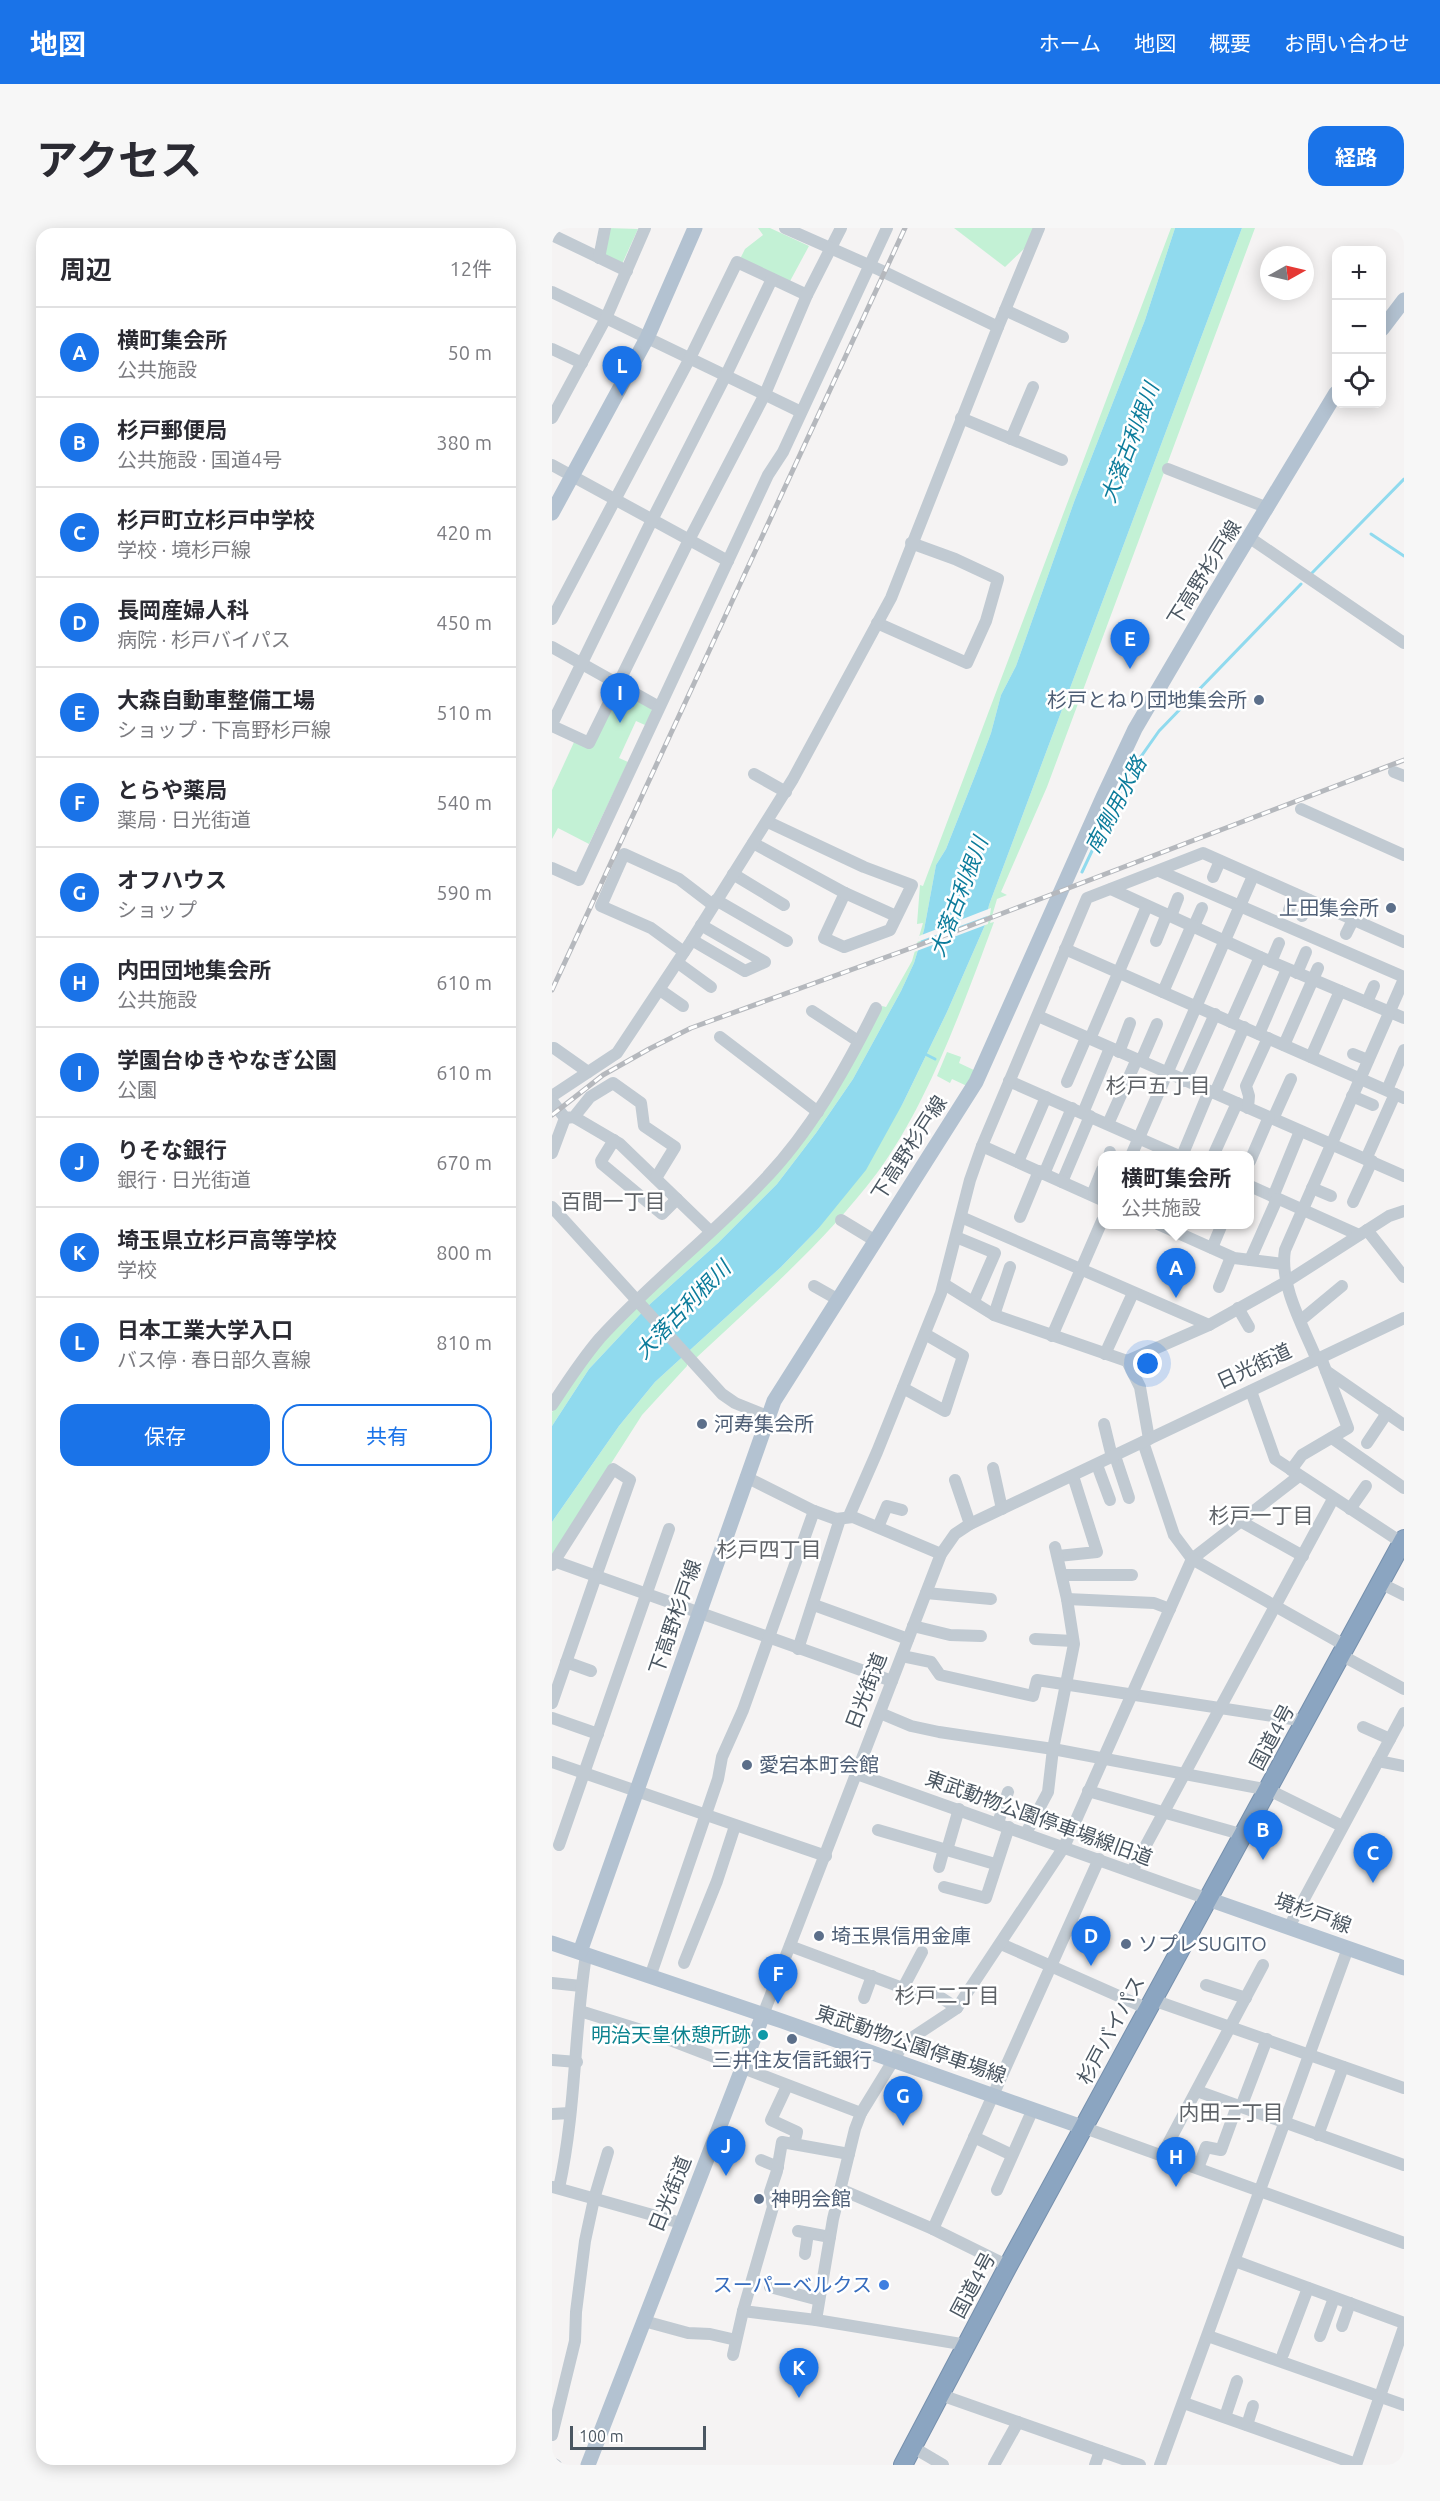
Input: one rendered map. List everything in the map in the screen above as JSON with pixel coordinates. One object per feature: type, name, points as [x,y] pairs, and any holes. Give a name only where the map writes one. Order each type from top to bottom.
[{"type":"highway","name":"国道4号","points":[[1178,1954],[1403,1542]]},
{"type":"highway","name":"杉戸バイパス","points":[[1085,2128],[1178,1954]]},
{"type":"highway","name":"国道4号","points":[[903,2465],[1008,2266],[1085,2128]]},
{"type":"main road","points":[[552,513],[646,338],[695,228]]},
{"type":"main road","points":[[1386,324],[1404,300]]},
{"type":"main road","name":"下高野杉戸線","points":[[583,1953],[636,1792],[774,1401],[976,1082],[1102,797],[1135,729],[1332,400]]},
{"type":"main road","name":"境杉戸線","points":[[1208,1899],[1404,1968]]},
{"type":"main road","name":"東武動物公園停車場線","points":[[552,1943],[1085,2128]]},
{"type":"main road","name":"日光街道","points":[[588,2465],[763,2015]]},
{"type":"street","points":[[599,258],[605,228]]},
{"type":"street","points":[[552,418],[556,401],[582,363],[606,318],[645,228]]},
{"type":"street","points":[[785,228],[870,265],[998,327]]},
{"type":"street","points":[[772,279],[582,664],[557,701],[552,725],[589,743],[689,540],[765,394],[807,295],[841,228]]},
{"type":"street","points":[[552,868],[579,880],[768,475],[783,452],[887,228]]},
{"type":"street","points":[[552,1096],[617,1053],[660,990],[786,792],[891,597],[1039,228]]},
{"type":"street","points":[[555,233],[627,271]]},
{"type":"street","points":[[552,619],[690,358],[737,262],[807,295]]},
{"type":"street","points":[[552,292],[801,412]]},
{"type":"street","points":[[1005,310],[1063,338]]},
{"type":"street","points":[[552,349],[582,363]]},
{"type":"street","points":[[1011,439],[1033,387]]},
{"type":"street","points":[[961,418],[1062,460]]},
{"type":"street","points":[[552,465],[728,561]]},
{"type":"street","points":[[1168,469],[1268,508]]},
{"type":"street","points":[[1250,538],[1404,643]]},
{"type":"street","points":[[877,623],[967,663],[978,643],[998,579],[955,559],[911,543]]},
{"type":"street","points":[[552,647],[659,706]]},
{"type":"street","points":[[754,774],[786,792]]},
{"type":"street","points":[[1301,809],[1404,855]]},
{"type":"street","points":[[768,822],[864,867],[912,885],[890,930],[844,947],[824,938],[845,893]]},
{"type":"street","points":[[753,843],[845,893],[896,916]]},
{"type":"street","points":[[798,1649],[844,1518],[903,1388],[944,1284],[970,1180],[982,1146],[1087,898],[1203,853],[1404,942]]},
{"type":"street","points":[[711,987],[651,928],[601,906],[624,855],[679,879],[714,902],[787,941]]},
{"type":"street","points":[[1213,877],[1220,861]]},
{"type":"street","points":[[816,2320],[830,2237],[849,2154],[861,2114],[892,2060],[904,2043],[957,2008],[1064,1846],[1192,1559],[1295,1473],[1302,1455],[1348,1428],[1326,1371],[1301,1320],[1286,1282],[1283,1264],[1285,1250],[1404,978],[1159,871]]},
{"type":"street","points":[[733,874],[784,905]]},
{"type":"street","points":[[1133,1151],[1254,876]]},
{"type":"street","points":[[1111,889],[1292,971],[1315,974],[1340,991],[1404,1018]]},
{"type":"street","points":[[1289,910],[1295,894]]},
{"type":"street","points":[[1156,941],[1178,898]]},
{"type":"street","points":[[1302,916],[1310,900]]},
{"type":"street","points":[[1067,1082],[1147,906]]},
{"type":"street","points":[[1163,992],[1202,908]]},
{"type":"street","points":[[1346,934],[1353,920]]},
{"type":"street","points":[[692,940],[745,971],[765,962],[701,925]]},
{"type":"street","points":[[1231,1022],[1266,959],[1280,943]]},
{"type":"street","points":[[1065,949],[1395,1094]]},
{"type":"street","points":[[1216,1151],[1249,1096],[1246,1086],[1263,1036],[1292,971],[1306,952]]},
{"type":"street","points":[[1284,1045],[1315,974]]},
{"type":"street","points":[[1367,1002],[1374,986]]},
{"type":"street","points":[[660,990],[683,1006]]},
{"type":"street","points":[[1311,1057],[1340,991]]},
{"type":"street","points":[[552,1405],[586,1356],[638,1301],[762,1182],[818,1112],[876,1008]]},
{"type":"street","points":[[812,1011],[858,1041]]},
{"type":"street","points":[[1185,1081],[1215,1014]]},
{"type":"street","points":[[1038,1016],[1404,1176]]},
{"type":"street","points":[[1020,1217],[1041,1173],[1082,1113],[1130,1023]]},
{"type":"street","points":[[1108,1124],[1157,1024]]},
{"type":"street","points":[[1182,1151],[1244,1027]]},
{"type":"street","points":[[720,1037],[818,1112]]},
{"type":"street","points":[[554,1048],[588,1072]]},
{"type":"street","points":[[1353,1202],[1395,1094],[1404,1050]]},
{"type":"street","points":[[1353,1054],[1368,1060]]},
{"type":"street","points":[[1254,1153],[1291,1079]]},
{"type":"street","points":[[1010,1081],[1170,1151]]},
{"type":"street","points":[[552,1153],[570,1117],[590,1097],[613,1083],[641,1103],[644,1126],[675,1146],[656,1178]]},
{"type":"street","points":[[1352,1095],[1373,1105]]},
{"type":"street","points":[[1018,1162],[1046,1097]]},
{"type":"street","points":[[552,1101],[570,1117],[614,1140],[710,1231]]},
{"type":"street","points":[[1062,1182],[1082,1113]]},
{"type":"street","points":[[1250,1260],[1300,1131]]},
{"type":"street","points":[[614,1140],[601,1161],[602,1164],[662,1214],[677,1199]]},
{"type":"street","points":[[982,1146],[1097,1197]]},
{"type":"street","points":[[1254,1188],[1303,1210],[1363,1232],[1404,1277]]},
{"type":"street","points":[[1312,1188],[1331,1196]]},
{"type":"street","points":[[552,1207],[691,1362],[729,1400],[767,1416]]},
{"type":"street","points":[[944,1284],[994,1315],[1126,1361],[1209,1325],[1286,1282],[1389,1216],[1404,1212]]},
{"type":"street","points":[[961,1217],[1209,1325]]},
{"type":"street","points":[[841,1220],[874,1240]]},
{"type":"street","points":[[1052,1336],[1099,1229]]},
{"type":"street","points":[[1212,1248],[1220,1229]]},
{"type":"street","points":[[1187,1230],[1212,1248],[1231,1257],[1283,1264]]},
{"type":"street","points":[[956,1237],[995,1253],[974,1301]]},
{"type":"street","points":[[1219,1287],[1231,1257]]},
{"type":"street","points":[[994,1315],[1010,1267]]},
{"type":"street","points":[[814,1286],[837,1299]]},
{"type":"street","points":[[1301,1320],[1342,1286]]},
{"type":"street","points":[[1105,1354],[1133,1293]]},
{"type":"street","points":[[1238,1308],[1249,1327]]},
{"type":"street","name":"日光街道","points":[[763,2015],[941,1554],[955,1534],[969,1524],[1404,1318]]},
{"type":"street","points":[[903,1388],[945,1411],[963,1356],[925,1334]]},
{"type":"street","points":[[1126,1361],[1140,1387],[1146,1440],[1174,1535],[1192,1559],[1275,1606],[1404,1689]]},
{"type":"street","points":[[1326,1371],[1404,1425]]},
{"type":"street","points":[[1251,1391],[1275,1459],[1403,1542]]},
{"type":"street","points":[[1367,1443],[1388,1413]]},
{"type":"street","points":[[1104,1424],[1129,1498]]},
{"type":"street","points":[[1332,1438],[1404,1488]]},
{"type":"street","points":[[1097,1465],[1110,1500]]},
{"type":"street","points":[[993,1468],[1002,1509]]},
{"type":"street","points":[[552,1703],[596,1576],[630,1480],[613,1469],[553,1563],[596,1576],[892,1681]]},
{"type":"street","points":[[1026,1833],[1048,1792],[1053,1749],[1067,1685],[1073,1641],[1057,1552],[1097,1552],[1073,1476]]},
{"type":"street","points":[[747,1477],[814,1511],[878,1527],[941,1554]]},
{"type":"street","points":[[955,1480],[969,1524]]},
{"type":"street","points":[[1350,1509],[1366,1486]]},
{"type":"street","points":[[1132,1871],[1333,1498]]},
{"type":"street","points":[[878,1527],[887,1506],[902,1510]]},
{"type":"street","points":[[650,1977],[718,1779],[722,1757],[742,1710],[814,1511]]},
{"type":"street","points":[[1239,1521],[1303,1556]]},
{"type":"street","points":[[560,1845],[669,1529]]},
{"type":"street","points":[[1062,1575],[1132,1575]]},
{"type":"street","points":[[1380,1583],[1404,1595]]},
{"type":"street","points":[[926,1593],[991,1599]]},
{"type":"street","points":[[1067,1599],[1154,1603],[1170,1608]]},
{"type":"street","points":[[814,1605],[908,1639]]},
{"type":"street","points":[[913,1626],[950,1635],[981,1636]]},
{"type":"street","points":[[1035,1639],[1073,1641]]},
{"type":"street","points":[[902,1656],[931,1662],[940,1675],[1033,1696],[1037,1680],[1305,1721]]},
{"type":"street","points":[[566,1662],[591,1671]]},
{"type":"street","points":[[880,1713],[911,1726],[1053,1749],[1269,1790],[1342,1826]]},
{"type":"street","points":[[1289,1927],[1404,1713]]},
{"type":"street","points":[[552,1718],[598,1734]]},
{"type":"street","points":[[1363,1727],[1390,1739]]},
{"type":"street","points":[[1378,1761],[1404,1766]]},
{"type":"street","points":[[552,1762],[826,1856]]},
{"type":"street","name":"東武動物公園停車場線旧道","points":[[857,1774],[1208,1899]]},
{"type":"street","points":[[1088,1791],[1244,1835]]},
{"type":"street","points":[[944,1887],[986,1898],[995,1864],[1008,1792]]},
{"type":"street","points":[[939,1868],[959,1809]]},
{"type":"street","points":[[684,1963],[717,1881],[735,1826]]},
{"type":"street","points":[[878,1830],[995,1864]]},
{"type":"street","points":[[933,2229],[1099,1859]]},
{"type":"street","points":[[1001,1944],[1150,2004],[1267,2039],[1404,2088]]},
{"type":"street","points":[[790,1946],[920,1994],[929,1990],[957,2008]]},
{"type":"street","points":[[1160,2465],[1348,1948]]},
{"type":"street","points":[[903,1988],[922,1952]]},
{"type":"street","points":[[583,1953],[577,2062],[570,2113],[555,2188],[681,2223]]},
{"type":"street","points":[[1162,2155],[1263,1965]]},
{"type":"street","points":[[864,1998],[872,1976]]},
{"type":"street","points":[[552,1983],[581,1986]]},
{"type":"street","points":[[1206,1985],[1246,1998]]},
{"type":"street","points":[[580,2012],[633,2026],[861,2114]]},
{"type":"street","points":[[1198,2168],[1206,2147],[1221,2150],[1267,2039]]},
{"type":"street","points":[[552,2060],[577,2062]]},
{"type":"street","points":[[1318,2134],[1342,2067]]},
{"type":"street","points":[[787,2086],[771,2120],[797,2132],[794,2144]]},
{"type":"street","points":[[1197,2091],[1404,2165]]},
{"type":"street","points":[[997,2190],[1033,2109]]},
{"type":"street","points":[[552,2114],[570,2113]]},
{"type":"street","points":[[1085,2128],[1404,2242]]},
{"type":"street","points":[[974,2138],[1012,2155]]},
{"type":"street","points":[[733,2355],[743,2311],[773,2207],[770,2192],[778,2167],[782,2142],[849,2154]]},
{"type":"street","points":[[552,2435],[575,2342],[580,2271],[594,2199],[608,2152]]},
{"type":"street","points":[[761,2160],[778,2167]]},
{"type":"street","points":[[840,2188],[933,2229],[1008,2266]]},
{"type":"street","points":[[805,2254],[803,2230],[830,2237]]},
{"type":"street","points":[[1184,2403],[1356,2464],[1404,2325],[1235,2261]]},
{"type":"street","points":[[770,2287],[819,2300]]},
{"type":"street","points":[[1283,2355],[1308,2288]]},
{"type":"street","points":[[1320,2336],[1334,2298]]},
{"type":"street","points":[[1342,2326],[1350,2303]]},
{"type":"street","points":[[743,2311],[816,2320],[967,2345]]},
{"type":"street","points":[[644,2321],[688,2333],[710,2334],[736,2340]]},
{"type":"street","points":[[1209,2333],[1283,2355],[1381,2393],[1404,2405]]},
{"type":"street","points":[[1209,2333],[1381,2393],[1404,2397]]},
{"type":"street","points":[[1225,2417],[1237,2381]]},
{"type":"street","points":[[941,2395],[1140,2465]]},
{"type":"street","points":[[1247,2425],[1253,2406]]},
{"type":"street","points":[[994,2465],[1018,2422]]},
{"type":"street","points":[[1095,2465],[1100,2451]]},
{"type":"street","points":[[921,2452],[943,2465]]},
{"type":"green space","points":[[608,228],[638,229],[622,264],[603,255]]},
{"type":"green space","points":[[758,228],[770,228],[809,246],[789,283],[740,259],[745,249],[763,235]]},
{"type":"green space","points":[[954,228],[1034,228],[1026,247],[1005,267]]},
{"type":"green space","points":[[1171,228],[1175,228],[1145,320],[1074,502],[1016,666],[1001,695],[991,733],[976,773],[946,849],[936,865],[924,930],[914,963],[901,991],[853,1079],[777,1184],[718,1243],[649,1305],[589,1369],[552,1426],[552,1412],[605,1336],[820,1115],[882,1006],[886,1007],[912,961],[923,923],[917,924],[920,885],[923,886]]},
{"type":"green space","points":[[1242,228],[1255,228],[1047,787],[1001,892],[1007,895],[997,899],[990,923],[994,922],[970,986],[929,1085],[913,1116],[877,1173],[836,1223],[767,1292],[696,1358],[687,1363],[687,1366],[642,1415],[552,1556],[552,1522],[619,1426],[655,1382],[781,1267],[818,1229],[903,1103],[947,1012],[985,925],[989,905]]},
{"type":"green space","points":[[623,691],[651,706],[652,712],[645,725],[636,721],[619,758],[628,762],[589,844],[558,828],[552,839],[552,790],[575,740],[592,746],[619,693]]},
{"type":"green space","points":[[947,1052],[961,1057],[959,1063],[976,1071],[967,1086],[952,1079],[950,1083],[937,1076]]},
{"type":"water","name":"大落古利根川","points":[[1175,228],[1242,228],[989,905],[985,925],[947,1012],[903,1103],[866,1170],[818,1229],[781,1267],[655,1382],[619,1426],[552,1522],[552,1426],[589,1369],[649,1305],[718,1243],[777,1184],[853,1079],[901,991],[914,963],[924,930],[936,865],[946,849],[976,773],[991,733],[1001,695],[1016,666],[1074,502],[1145,320]]},
{"type":"pier","points":[[991,908],[990,915],[917,942],[919,936]]},
{"type":"pier","points":[[989,916],[988,924],[914,952],[916,945]]},
{"type":"waterway","name":"南側用水路","points":[[1312,573],[1404,479]]},
{"type":"waterway","points":[[1371,534],[1404,556]]},
{"type":"waterway","name":"南側用水路","points":[[1082,872],[1128,775],[1159,731],[1301,584]]},
{"type":"waterway","points":[[923,1053],[935,1059]]},
{"type":"railway","points":[[552,990],[905,228]]},
{"type":"railway","points":[[552,1115],[603,1075],[691,1028],[914,947],[1404,760]]},
{"type":"place","name":"日本工業大学入口","points":[[622,396]]},
{"type":"place","name":"大森自動車整備工場","points":[[1130,669]]},
{"type":"place","name":"杉戸とねり団地集会所","points":[[1259,700]]},
{"type":"place","name":"学園台ゆきやなぎ公園","points":[[620,723]]},
{"type":"place","name":"上田集会所","points":[[1391,908]]},
{"type":"place","name":"横町集会所","points":[[1176,1298]]},
{"type":"place","name":"河寿集会所","points":[[702,1424]]},
{"type":"place","name":"愛宕本町会館","points":[[747,1765]]},
{"type":"place","name":"杉戸郵便局","points":[[1263,1860]]},
{"type":"place","name":"杉戸町立杉戸中学校","points":[[1373,1883]]},
{"type":"place","name":"埼玉県信用金庫","points":[[819,1936]]},
{"type":"place","name":"ソプレSUGITO","points":[[1126,1944]]},
{"type":"place","name":"長岡産婦人科","points":[[1091,1966]]},
{"type":"place","name":"とらや薬局","points":[[778,2004]]},
{"type":"place","name":"明治天皇休憩所跡","points":[[763,2035]]},
{"type":"place","name":"三井住友信託銀行","points":[[792,2039]]},
{"type":"place","name":"オフハウス","points":[[903,2126]]},
{"type":"place","name":"りそな銀行","points":[[726,2176]]},
{"type":"place","name":"内田団地集会所","points":[[1176,2187]]},
{"type":"place","name":"神明会館","points":[[759,2199]]},
{"type":"place","name":"スーパーベルクス","points":[[884,2285]]},
{"type":"place","name":"埼玉県立杉戸高等学校","points":[[799,2398]]},
{"type":"district","name":"杉戸五丁目","points":[[1158,1086]]},
{"type":"district","name":"百間一丁目","points":[[613,1202]]},
{"type":"district","name":"杉戸一丁目","points":[[1261,1516]]},
{"type":"district","name":"杉戸四丁目","points":[[769,1550]]},
{"type":"district","name":"杉戸二丁目","points":[[947,1996]]},
{"type":"district","name":"内田二丁目","points":[[1231,2113]]}]
